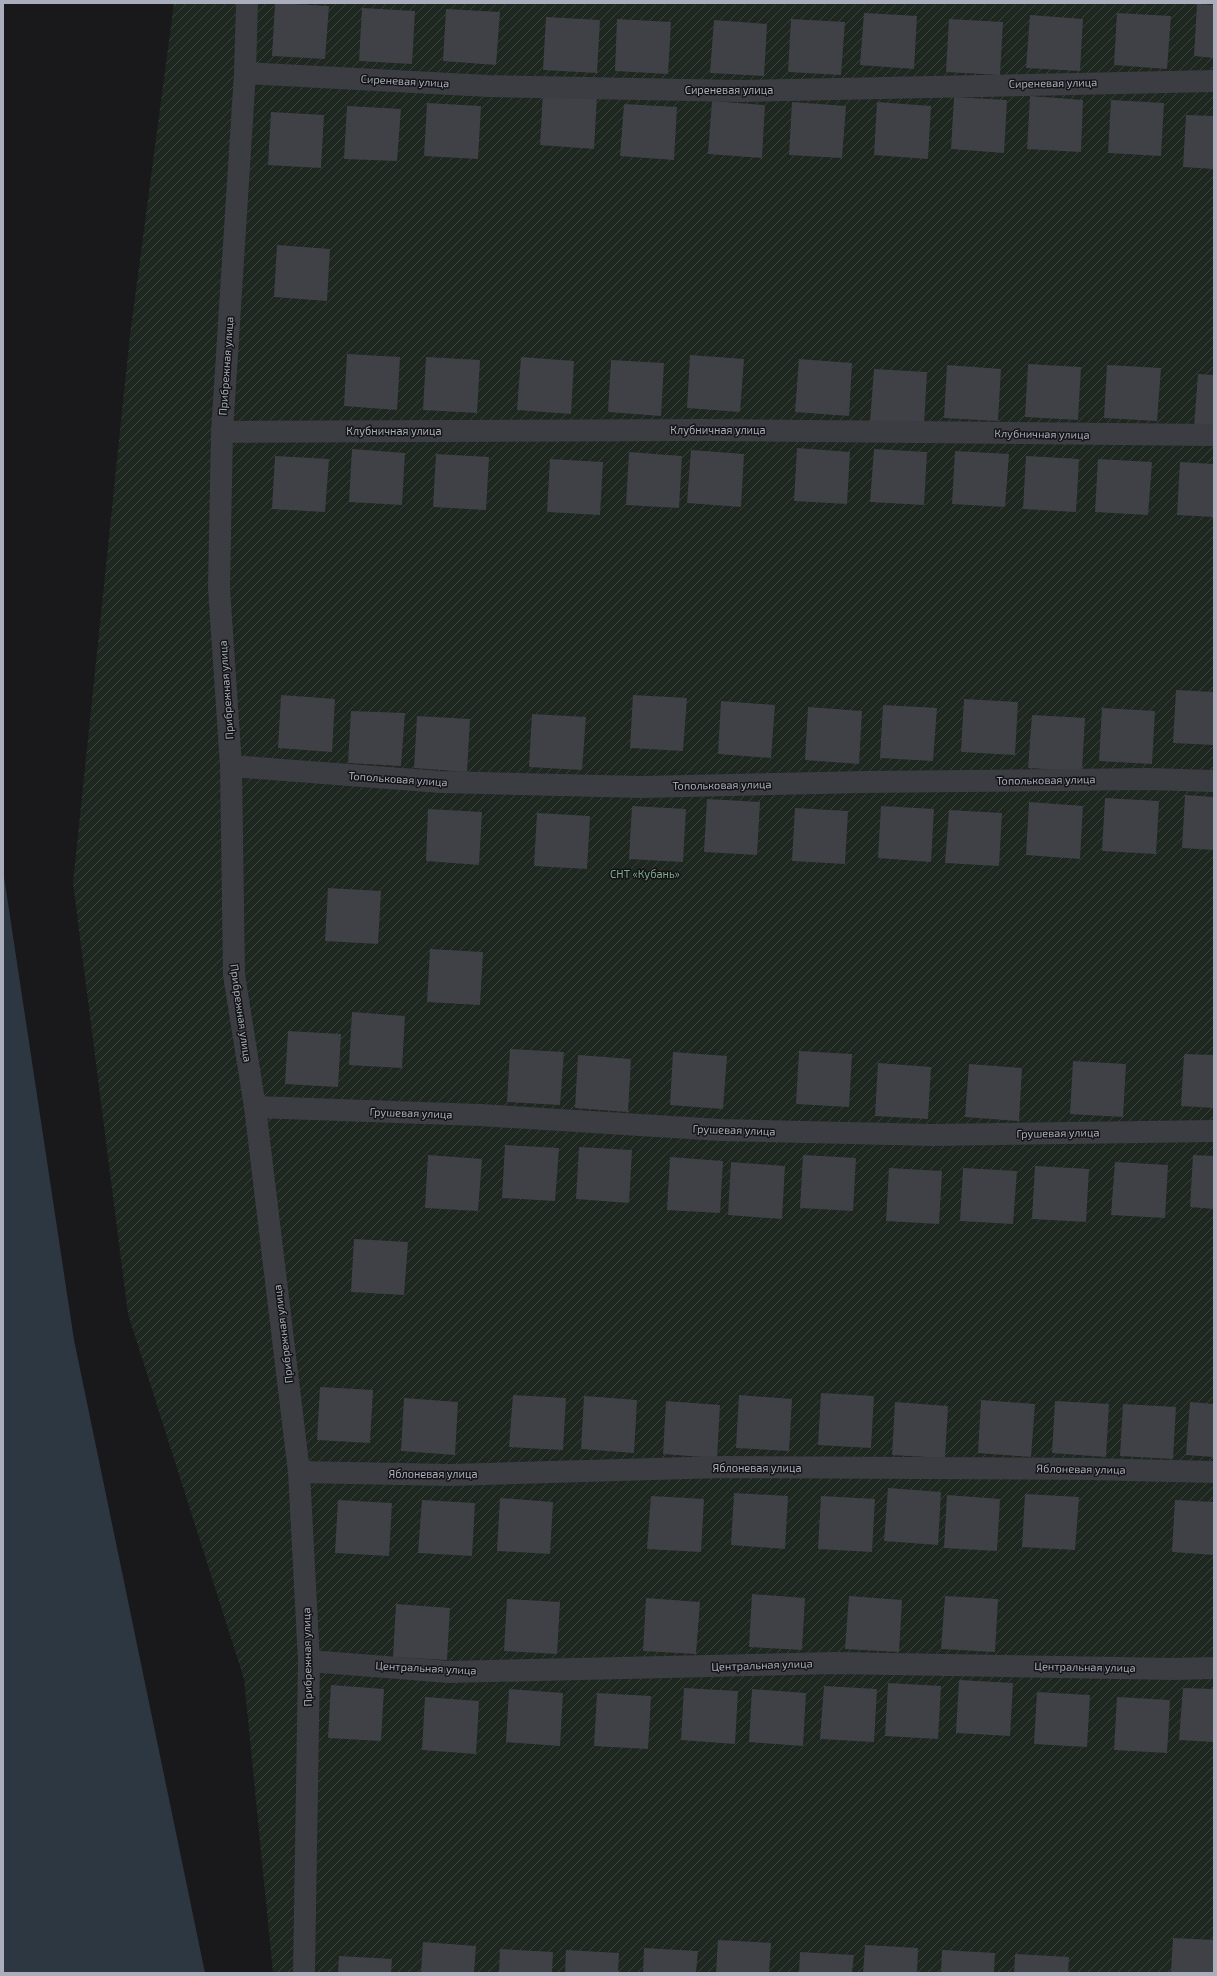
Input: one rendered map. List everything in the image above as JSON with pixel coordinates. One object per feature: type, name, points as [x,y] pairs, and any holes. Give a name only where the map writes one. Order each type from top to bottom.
[{"type":"street","name":"Прибрежная улица","points":[[247,3],[245,73],[222,432],[219,588],[231,766],[234,975],[255,1107],[299,1472],[309,1662],[304,1973]]},
{"type":"street","name":"Сиреневая улица","points":[[245,73],[488,86],[741,91],[1214,81]]},
{"type":"street","name":"Клубничная улица","points":[[222,432],[702,430],[1214,435]]},
{"type":"street","name":"Топольковая улица","points":[[231,766],[441,782],[642,787],[864,782],[1149,779],[1214,781]]},
{"type":"street","name":"Грушевая улица","points":[[255,1107],[480,1116],[720,1130],[932,1135],[1214,1131]]},
{"type":"street","name":"Яблоневая улица","points":[[299,1472],[450,1475],[731,1467],[1089,1469],[1214,1472]]},
{"type":"street","name":"Центральная улица","points":[[309,1662],[449,1672],[835,1663],[1214,1668]]},
{"type":"green space","name":"СНТ «Кубань»","points":[[174,3],[1214,3],[1214,1973],[273,1973],[244,1679],[128,1314],[73,883],[130,335]]},
{"type":"shaded area","points":[[3,870],[74,1340],[205,1973],[3,1973]]},
{"type":"building","points":[[275,3],[329,6],[325,59],[272,56]]},
{"type":"building","points":[[1197,4],[1214,5],[1214,58],[1194,56]]},
{"type":"building","points":[[362,8],[415,11],[412,64],[359,61]]},
{"type":"building","points":[[446,9],[500,12],[496,65],[443,61]]},
{"type":"building","points":[[864,13],[917,16],[914,69],[860,65]]},
{"type":"building","points":[[1117,13],[1171,16],[1167,69],[1114,65]]},
{"type":"building","points":[[1030,15],[1083,19],[1080,71],[1026,68]]},
{"type":"building","points":[[546,17],[600,20],[597,73],[543,70]]},
{"type":"building","points":[[617,19],[671,22],[668,74],[615,71]]},
{"type":"building","points":[[791,19],[845,22],[841,75],[788,72]]},
{"type":"building","points":[[949,19],[1003,22],[1000,75],[946,72]]},
{"type":"building","points":[[714,20],[767,24],[764,76],[710,73]]},
{"type":"building","points":[[543,93],[597,96],[594,149],[540,145]]},
{"type":"building","points":[[1030,96],[1083,100],[1081,152],[1027,149]]},
{"type":"building","points":[[954,97],[1007,100],[1004,153],[951,149]]},
{"type":"building","points":[[1111,100],[1164,103],[1161,156],[1108,153]]},
{"type":"building","points":[[712,101],[765,105],[762,158],[708,154]]},
{"type":"building","points":[[792,102],[846,106],[842,158],[789,155]]},
{"type":"building","points":[[877,102],[931,106],[928,159],[874,155]]},
{"type":"building","points":[[427,103],[481,106],[478,159],[424,156]]},
{"type":"building","points":[[624,104],[677,107],[674,160],[620,156]]},
{"type":"building","points":[[347,106],[401,109],[397,161],[344,159]]},
{"type":"building","points":[[271,112],[324,115],[321,168],[268,165]]},
{"type":"building","points":[[1186,115],[1214,116],[1214,169],[1183,167]]},
{"type":"building","points":[[277,245],[330,249],[327,301],[274,297]]},
{"type":"building","points":[[347,354],[400,357],[397,410],[344,406]]},
{"type":"building","points":[[690,355],[744,359],[740,412],[687,408]]},
{"type":"building","points":[[426,357],[480,360],[477,413],[423,410]]},
{"type":"building","points":[[521,357],[574,361],[571,414],[517,410]]},
{"type":"building","points":[[799,359],[852,363],[849,416],[795,412]]},
{"type":"building","points":[[611,360],[664,363],[661,416],[608,412]]},
{"type":"building","points":[[1028,364],[1081,367],[1078,420],[1025,417]]},
{"type":"building","points":[[947,365],[1001,369],[998,421],[944,418]]},
{"type":"building","points":[[1107,365],[1161,368],[1157,421],[1104,418]]},
{"type":"building","points":[[874,369],[927,372],[924,425],[870,422]]},
{"type":"building","points":[[1198,374],[1214,375],[1214,428],[1194,427]]},
{"type":"building","points":[[797,448],[850,452],[847,504],[794,501]]},
{"type":"building","points":[[352,449],[405,453],[402,505],[349,502]]},
{"type":"building","points":[[874,449],[927,452],[924,505],[870,502]]},
{"type":"building","points":[[691,450],[744,454],[741,507],[687,503]]},
{"type":"building","points":[[955,451],[1009,454],[1005,507],[952,504]]},
{"type":"building","points":[[629,452],[682,456],[679,508],[626,505]]},
{"type":"building","points":[[436,454],[489,457],[486,510],[433,507]]},
{"type":"building","points":[[275,456],[329,459],[325,512],[272,509]]},
{"type":"building","points":[[1026,456],[1079,459],[1076,512],[1023,509]]},
{"type":"building","points":[[550,459],[603,462],[600,515],[547,512]]},
{"type":"building","points":[[1098,459],[1152,462],[1148,515],[1095,512]]},
{"type":"building","points":[[1180,462],[1214,464],[1214,517],[1177,515]]},
{"type":"building","points":[[1176,690],[1214,692],[1214,745],[1173,743]]},
{"type":"building","points":[[281,695],[335,699],[332,752],[278,748]]},
{"type":"building","points":[[633,695],[687,698],[683,751],[630,748]]},
{"type":"building","points":[[964,699],[1018,702],[1015,755],[961,752]]},
{"type":"building","points":[[721,701],[775,705],[771,758],[718,754]]},
{"type":"building","points":[[883,705],[937,708],[933,761],[880,758]]},
{"type":"building","points":[[808,707],[862,711],[859,764],[805,760]]},
{"type":"building","points":[[1102,708],[1155,711],[1152,764],[1099,761]]},
{"type":"building","points":[[351,711],[405,713],[401,766],[348,763]]},
{"type":"building","points":[[532,714],[586,717],[582,770],[529,767]]},
{"type":"building","points":[[1032,715],[1085,718],[1082,771],[1028,768]]},
{"type":"building","points":[[417,716],[470,719],[467,772],[414,768]]},
{"type":"building","points":[[1185,795],[1214,797],[1214,850],[1182,848]]},
{"type":"building","points":[[1105,798],[1159,801],[1156,854],[1102,851]]},
{"type":"building","points":[[707,799],[760,802],[757,855],[704,852]]},
{"type":"building","points":[[1029,802],[1083,806],[1080,859],[1026,855]]},
{"type":"building","points":[[632,806],[686,809],[683,862],[629,859]]},
{"type":"building","points":[[881,806],[934,809],[931,862],[878,858]]},
{"type":"building","points":[[795,808],[848,811],[845,864],[792,861]]},
{"type":"building","points":[[428,809],[482,812],[479,865],[426,861]]},
{"type":"building","points":[[949,810],[1002,813],[999,866],[945,863]]},
{"type":"building","points":[[537,813],[590,816],[587,869],[534,866]]},
{"type":"building","points":[[328,888],[381,891],[378,944],[325,941]]},
{"type":"building","points":[[430,949],[483,952],[480,1005],[427,1002]]},
{"type":"building","points":[[352,1012],[405,1016],[402,1068],[349,1065]]},
{"type":"building","points":[[288,1031],[341,1034],[338,1087],[285,1084]]},
{"type":"building","points":[[510,1049],[564,1052],[560,1105],[507,1102]]},
{"type":"building","points":[[799,1051],[852,1054],[849,1107],[796,1104]]},
{"type":"building","points":[[673,1052],[727,1056],[723,1109],[670,1105]]},
{"type":"building","points":[[1184,1054],[1214,1055],[1214,1108],[1181,1106]]},
{"type":"building","points":[[578,1055],[631,1059],[628,1112],[575,1108]]},
{"type":"building","points":[[1073,1061],[1126,1064],[1123,1117],[1070,1114]]},
{"type":"building","points":[[878,1063],[931,1067],[928,1119],[875,1116]]},
{"type":"building","points":[[969,1064],[1022,1068],[1019,1121],[965,1117]]},
{"type":"building","points":[[505,1145],[559,1148],[555,1201],[502,1198]]},
{"type":"building","points":[[579,1147],[632,1150],[629,1203],[576,1199]]},
{"type":"building","points":[[428,1155],[482,1159],[478,1211],[425,1208]]},
{"type":"building","points":[[803,1155],[856,1158],[853,1211],[800,1208]]},
{"type":"building","points":[[1193,1155],[1214,1156],[1214,1209],[1190,1207]]},
{"type":"building","points":[[670,1157],[723,1161],[720,1213],[667,1210]]},
{"type":"building","points":[[731,1162],[785,1166],[782,1219],[728,1215]]},
{"type":"building","points":[[1115,1162],[1168,1165],[1165,1218],[1111,1215]]},
{"type":"building","points":[[1035,1166],[1089,1169],[1086,1222],[1032,1219]]},
{"type":"building","points":[[889,1168],[942,1171],[939,1224],[886,1221]]},
{"type":"building","points":[[963,1168],[1017,1171],[1013,1224],[960,1221]]},
{"type":"building","points":[[354,1239],[408,1242],[404,1295],[351,1292]]},
{"type":"building","points":[[320,1387],[373,1390],[370,1443],[317,1440]]},
{"type":"building","points":[[821,1393],[874,1396],[871,1448],[818,1445]]},
{"type":"building","points":[[513,1395],[566,1398],[563,1450],[509,1447]]},
{"type":"building","points":[[739,1395],[792,1399],[789,1451],[736,1448]]},
{"type":"building","points":[[584,1396],[637,1400],[634,1453],[581,1449]]},
{"type":"building","points":[[404,1398],[458,1402],[455,1455],[401,1451]]},
{"type":"building","points":[[981,1400],[1035,1404],[1031,1457],[978,1453]]},
{"type":"building","points":[[666,1401],[720,1405],[717,1458],[663,1454]]},
{"type":"building","points":[[1055,1401],[1109,1404],[1106,1457],[1052,1453]]},
{"type":"building","points":[[895,1402],[948,1406],[945,1458],[892,1455]]},
{"type":"building","points":[[1190,1402],[1214,1404],[1214,1457],[1186,1455]]},
{"type":"building","points":[[1123,1404],[1176,1407],[1173,1459],[1120,1456]]},
{"type":"building","points":[[888,1488],[941,1492],[938,1545],[884,1541]]},
{"type":"building","points":[[734,1493],[788,1496],[785,1549],[731,1545]]},
{"type":"building","points":[[1025,1494],[1079,1497],[1075,1550],[1022,1547]]},
{"type":"building","points":[[947,1495],[1000,1499],[997,1551],[944,1548]]},
{"type":"building","points":[[651,1496],[704,1499],[701,1552],[647,1549]]},
{"type":"building","points":[[821,1496],[875,1499],[872,1552],[818,1549]]},
{"type":"building","points":[[500,1498],[553,1502],[550,1554],[497,1551]]},
{"type":"building","points":[[338,1500],[392,1503],[389,1556],[335,1553]]},
{"type":"building","points":[[422,1500],[475,1503],[472,1556],[418,1553]]},
{"type":"building","points":[[1175,1500],[1214,1502],[1214,1555],[1172,1552]]},
{"type":"building","points":[[752,1594],[805,1598],[802,1650],[749,1647]]},
{"type":"building","points":[[849,1596],[902,1600],[899,1652],[845,1649]]},
{"type":"building","points":[[945,1596],[998,1599],[995,1652],[941,1649]]},
{"type":"building","points":[[646,1598],[700,1602],[696,1654],[643,1651]]},
{"type":"building","points":[[507,1599],[560,1602],[557,1654],[504,1651]]},
{"type":"building","points":[[396,1604],[450,1608],[447,1660],[393,1657]]},
{"type":"building","points":[[959,1680],[1013,1683],[1010,1736],[956,1733]]},
{"type":"building","points":[[888,1683],[941,1686],[938,1739],[885,1736]]},
{"type":"building","points":[[331,1685],[384,1689],[381,1741],[328,1738]]},
{"type":"building","points":[[824,1686],[877,1689],[874,1742],[820,1739]]},
{"type":"building","points":[[684,1688],[738,1691],[735,1744],[681,1740]]},
{"type":"building","points":[[1183,1688],[1214,1689],[1214,1742],[1179,1740]]},
{"type":"building","points":[[509,1689],[563,1693],[560,1746],[506,1742]]},
{"type":"building","points":[[752,1689],[806,1693],[803,1746],[749,1742]]},
{"type":"building","points":[[1037,1692],[1090,1695],[1087,1747],[1034,1744]]},
{"type":"building","points":[[597,1693],[651,1696],[648,1749],[594,1746]]},
{"type":"building","points":[[425,1697],[479,1701],[476,1754],[422,1750]]},
{"type":"building","points":[[1117,1697],[1170,1700],[1167,1753],[1114,1750]]},
{"type":"building","points":[[1173,1938],[1214,1940],[1214,1973],[1171,1973]]},
{"type":"building","points":[[718,1940],[771,1943],[769,1973],[716,1973]]},
{"type":"building","points":[[423,1942],[476,1946],[474,1973],[421,1973]]},
{"type":"building","points":[[865,1945],[918,1948],[917,1973],[863,1973]]},
{"type":"building","points":[[644,1948],[698,1951],[696,1973],[643,1973]]},
{"type":"building","points":[[500,1949],[553,1952],[552,1973],[499,1973]]},
{"type":"building","points":[[566,1950],[619,1953],[618,1973],[565,1973]]},
{"type":"building","points":[[942,1950],[995,1953],[994,1973],[941,1973]]},
{"type":"building","points":[[800,1952],[854,1955],[852,1973],[799,1973]]},
{"type":"building","points":[[1015,1954],[1069,1957],[1068,1973],[1014,1973]]},
{"type":"building","points":[[339,1956],[392,1959],[391,1973],[338,1973]]}]
